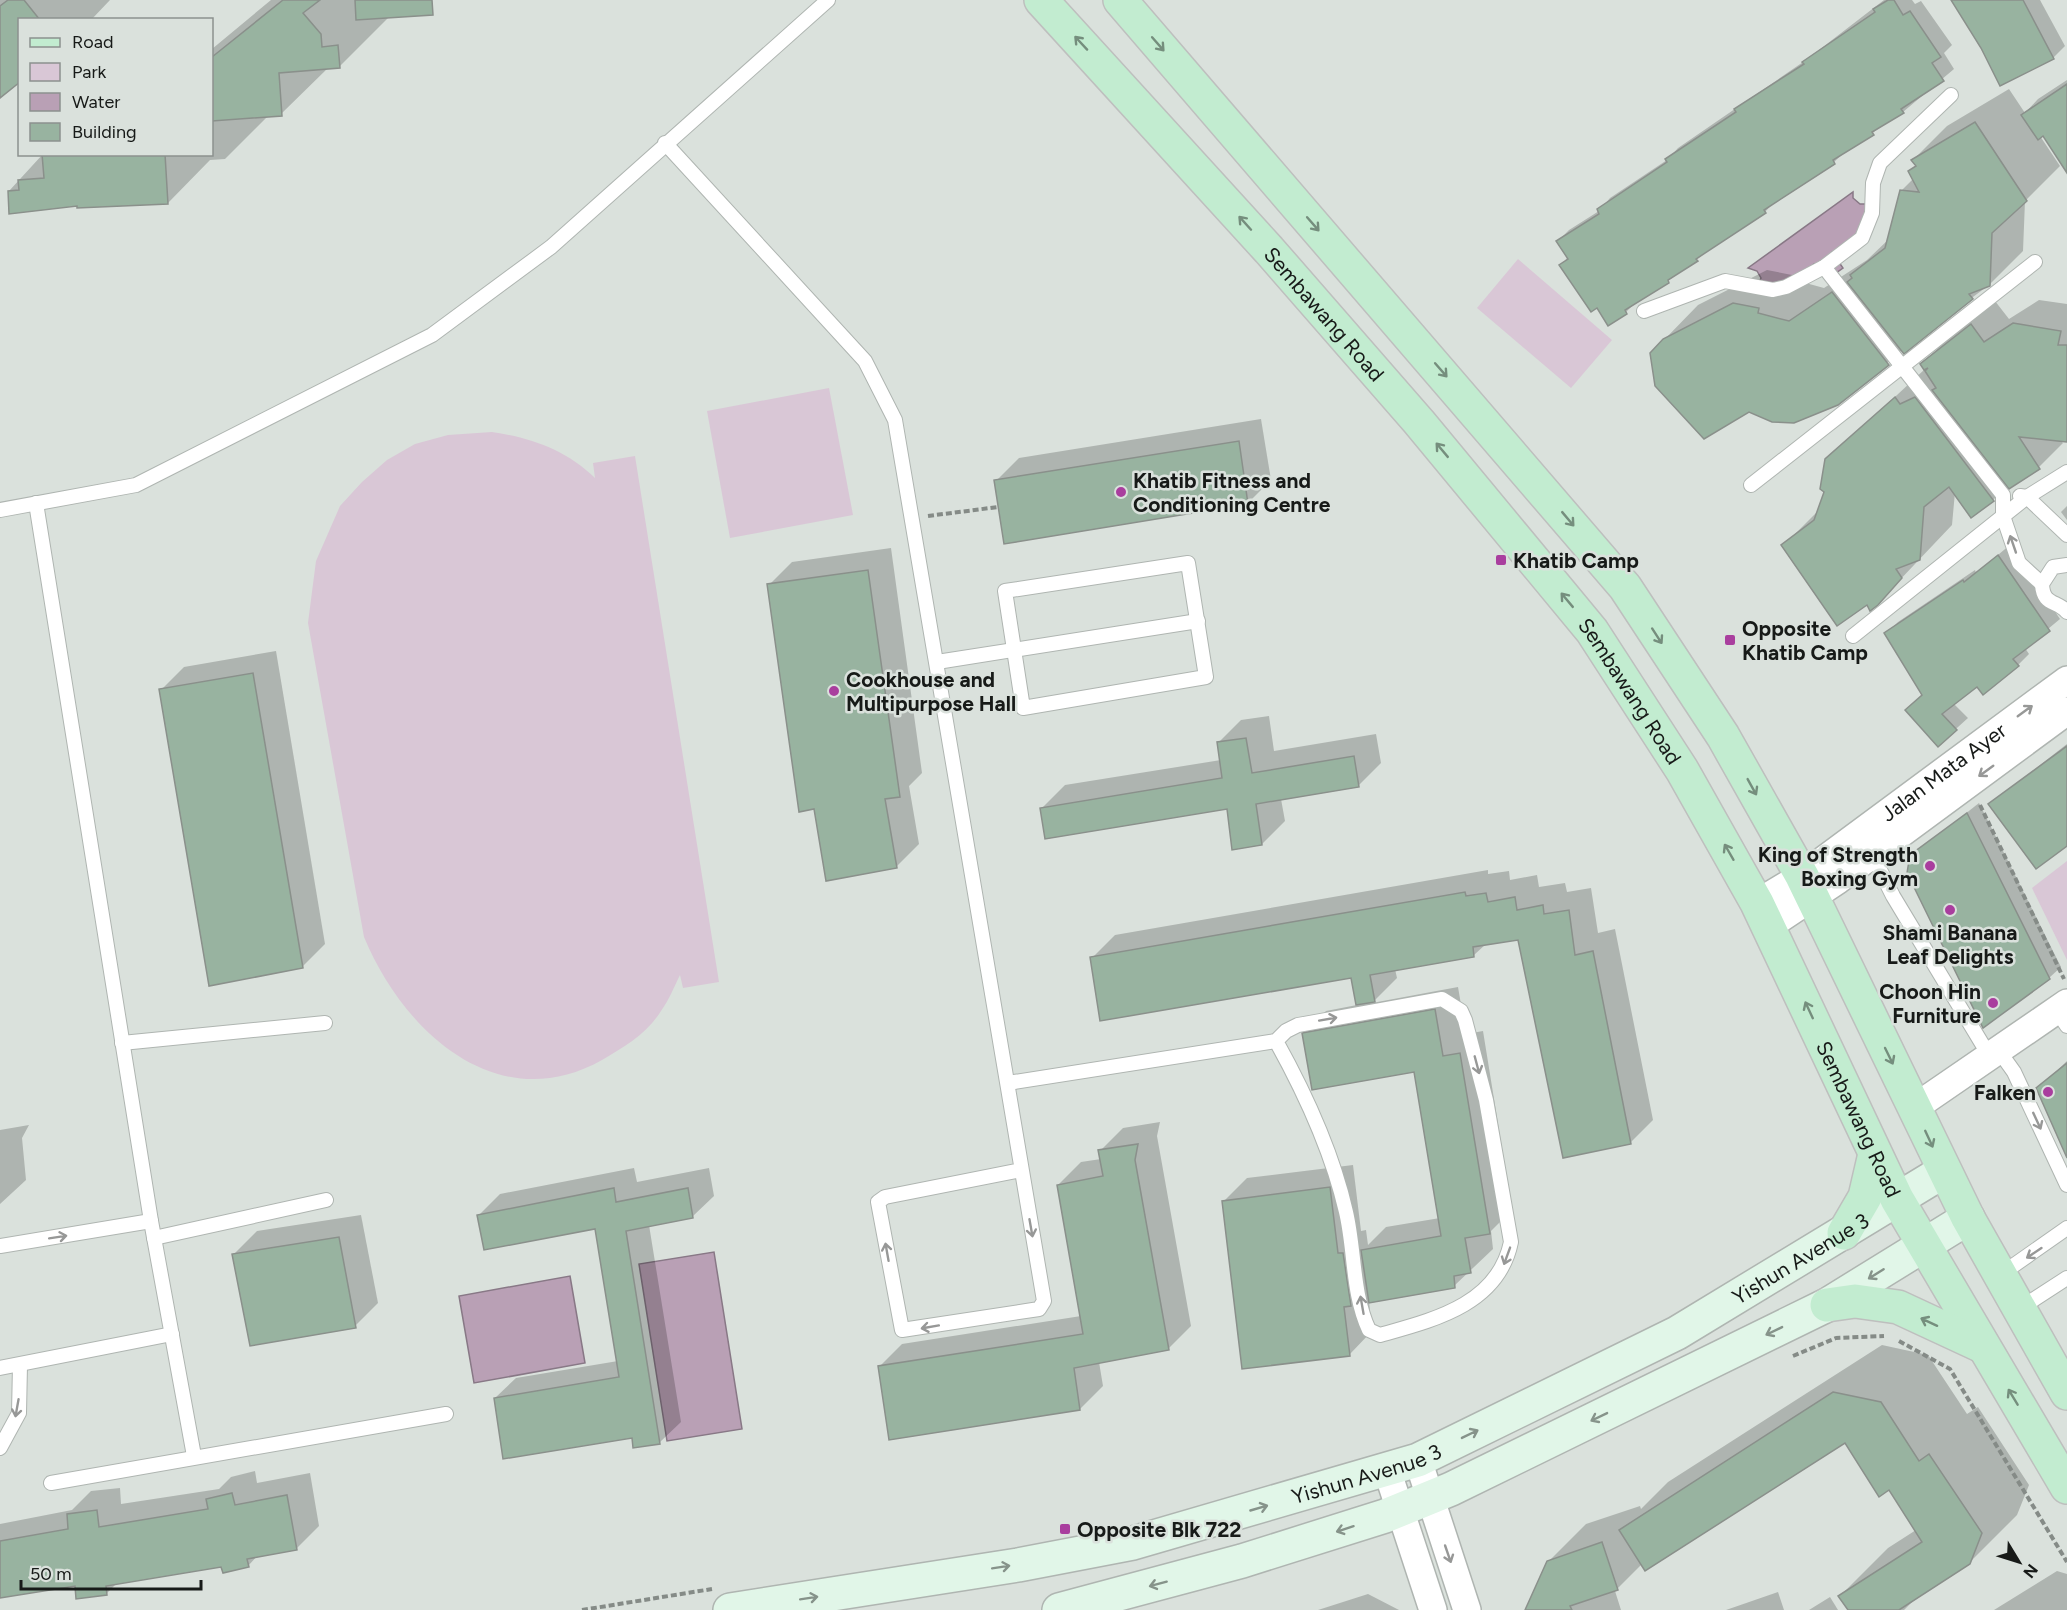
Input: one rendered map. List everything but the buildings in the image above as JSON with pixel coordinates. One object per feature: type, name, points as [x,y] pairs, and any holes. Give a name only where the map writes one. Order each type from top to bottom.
[{"type":"main road","name":"Sembawang Road","points":[[1041,0],[1322,310],[1419,422],[1592,630],[1682,770],[1763,915],[1897,1199],[2067,1487]]},
{"type":"main road","points":[[1120,0],[1625,587],[1723,736],[1807,887],[1968,1218],[2067,1393]]},
{"type":"main road","points":[[1844,1233],[1865,1197],[1875,1154]]},
{"type":"main road","name":"Yishun Avenue 3","points":[[723,1599],[1017,1565],[1133,1543],[1418,1460],[1677,1332],[1944,1171]]},
{"type":"main road","name":"Yishun Avenue 3","points":[[1059,1610],[1242,1561],[1414,1504],[1827,1305],[1968,1218]]},
{"type":"main road","points":[[1827,1305],[1855,1301],[1898,1307],[1982,1346]]},
{"type":"street","name":"Jalan Mata Ayer","points":[[1866,844],[2067,680]]},
{"type":"street","name":"Jalan Mata Ayer","points":[[1763,915],[2067,711]]},
{"type":"street","points":[[1914,1108],[1995,1054],[2064,1013]]},
{"type":"street","points":[[1418,1460],[1414,1504],[1433,1610]]},
{"type":"street","points":[[1387,1470],[1414,1504],[1467,1610]]},
{"type":"lane","points":[[0,510],[136,485],[432,335],[551,247],[828,0]]},
{"type":"lane","points":[[1644,311],[1725,281],[1773,290],[1786,287],[1824,267],[1862,238],[1872,213],[1873,183],[1880,163],[1951,95]]},
{"type":"lane","points":[[665,143],[864,361],[895,420],[1008,1083],[1043,1305],[1039,1309],[902,1330],[878,1202],[885,1197],[1021,1170]]},
{"type":"lane","points":[[1751,485],[2035,262]]},
{"type":"lane","points":[[1824,267],[2003,495],[2003,516],[2019,563],[2042,584]]},
{"type":"lane","points":[[1853,636],[2027,497],[2067,472]]},
{"type":"lane","points":[[2003,495],[2027,497],[2067,536]]},
{"type":"lane","points":[[36,503],[151,1221],[194,1456]]},
{"type":"lane","points":[[2067,553],[2067,565],[2053,567],[2042,584],[2044,596],[2052,605],[2067,612]]},
{"type":"lane","points":[[1188,563],[1198,621],[1206,677],[1023,708],[1005,591],[1188,563]]},
{"type":"lane","points":[[937,662],[1198,621]]},
{"type":"lane","points":[[1866,844],[1893,896],[1995,1054],[2014,1072],[2067,1185]]},
{"type":"lane","points":[[1008,1083],[1276,1041],[1286,1030],[1298,1025],[1426,1000],[1442,999],[1461,1011],[1486,1100],[1511,1242],[1502,1269],[1479,1295],[1452,1313],[1412,1326],[1380,1335],[1369,1330],[1363,1311],[1347,1213],[1331,1155],[1276,1041]]},
{"type":"lane","points":[[122,1043],[325,1023]]},
{"type":"lane","points":[[154,1238],[326,1200]]},
{"type":"lane","points":[[0,1246],[151,1221]]},
{"type":"lane","points":[[2000,1275],[2067,1228]]},
{"type":"lane","points":[[2018,1310],[2067,1278]]},
{"type":"lane","points":[[0,1368],[172,1334]]},
{"type":"lane","points":[[0,1448],[18,1413],[20,1365]]},
{"type":"lane","points":[[51,1483],[194,1456],[446,1414]]},
{"type":"path","points":[[912,518],[998,507]]},
{"type":"path","points":[[1977,800],[2067,985]]},
{"type":"path","points":[[1792,1356],[1836,1338],[1888,1335],[1950,1369],[2067,1562]]},
{"type":"path","points":[[582,1610],[723,1599]]},
{"type":"green space","points":[[1518,259],[1612,340],[1571,388],[1477,308]]},
{"type":"green space","points":[[829,388],[853,515],[730,538],[707,411]]},
{"type":"green space","points":[[492,432],[548,447],[572,460],[595,478],[593,463],[635,456],[719,982],[683,988],[680,975],[666,1002],[649,1027],[627,1045],[602,1060],[563,1076],[526,1079],[491,1072],[458,1056],[429,1033],[403,1004],[381,972],[364,937],[308,623],[316,561],[340,506],[362,482],[387,460],[415,444],[448,435]]},
{"type":"green space","points":[[2067,861],[2067,960],[2032,888]]},
{"type":"water","points":[[1853,192],[1853,198],[1860,204],[1869,204],[1854,244],[1832,252],[1843,268],[1826,280],[1814,264],[1798,286],[1758,285],[1761,278],[1757,271],[1748,268]]},
{"type":"water","points":[[714,1252],[742,1429],[667,1441],[639,1264]]},
{"type":"water","points":[[570,1276],[585,1363],[474,1383],[459,1296]]},
{"type":"place","name":"Khatib Fitness and Conditioning Centre","points":[[1121,492]]},
{"type":"place","name":"Khatib Camp","points":[[1501,560]]},
{"type":"place","name":"Opposite Khatib Camp","points":[[1730,640]]},
{"type":"place","name":"Cookhouse and Multipurpose Hall","points":[[834,691]]},
{"type":"place","name":"King of Strength Boxing Gym","points":[[1930,866]]},
{"type":"place","name":"Shami Banana Leaf Delights","points":[[1950,910]]},
{"type":"place","name":"Choon Hin Furniture","points":[[1993,1003]]},
{"type":"place","name":"Falken","points":[[2048,1092]]},
{"type":"place","name":"Opposite Blk 722","points":[[1065,1529]]}]
